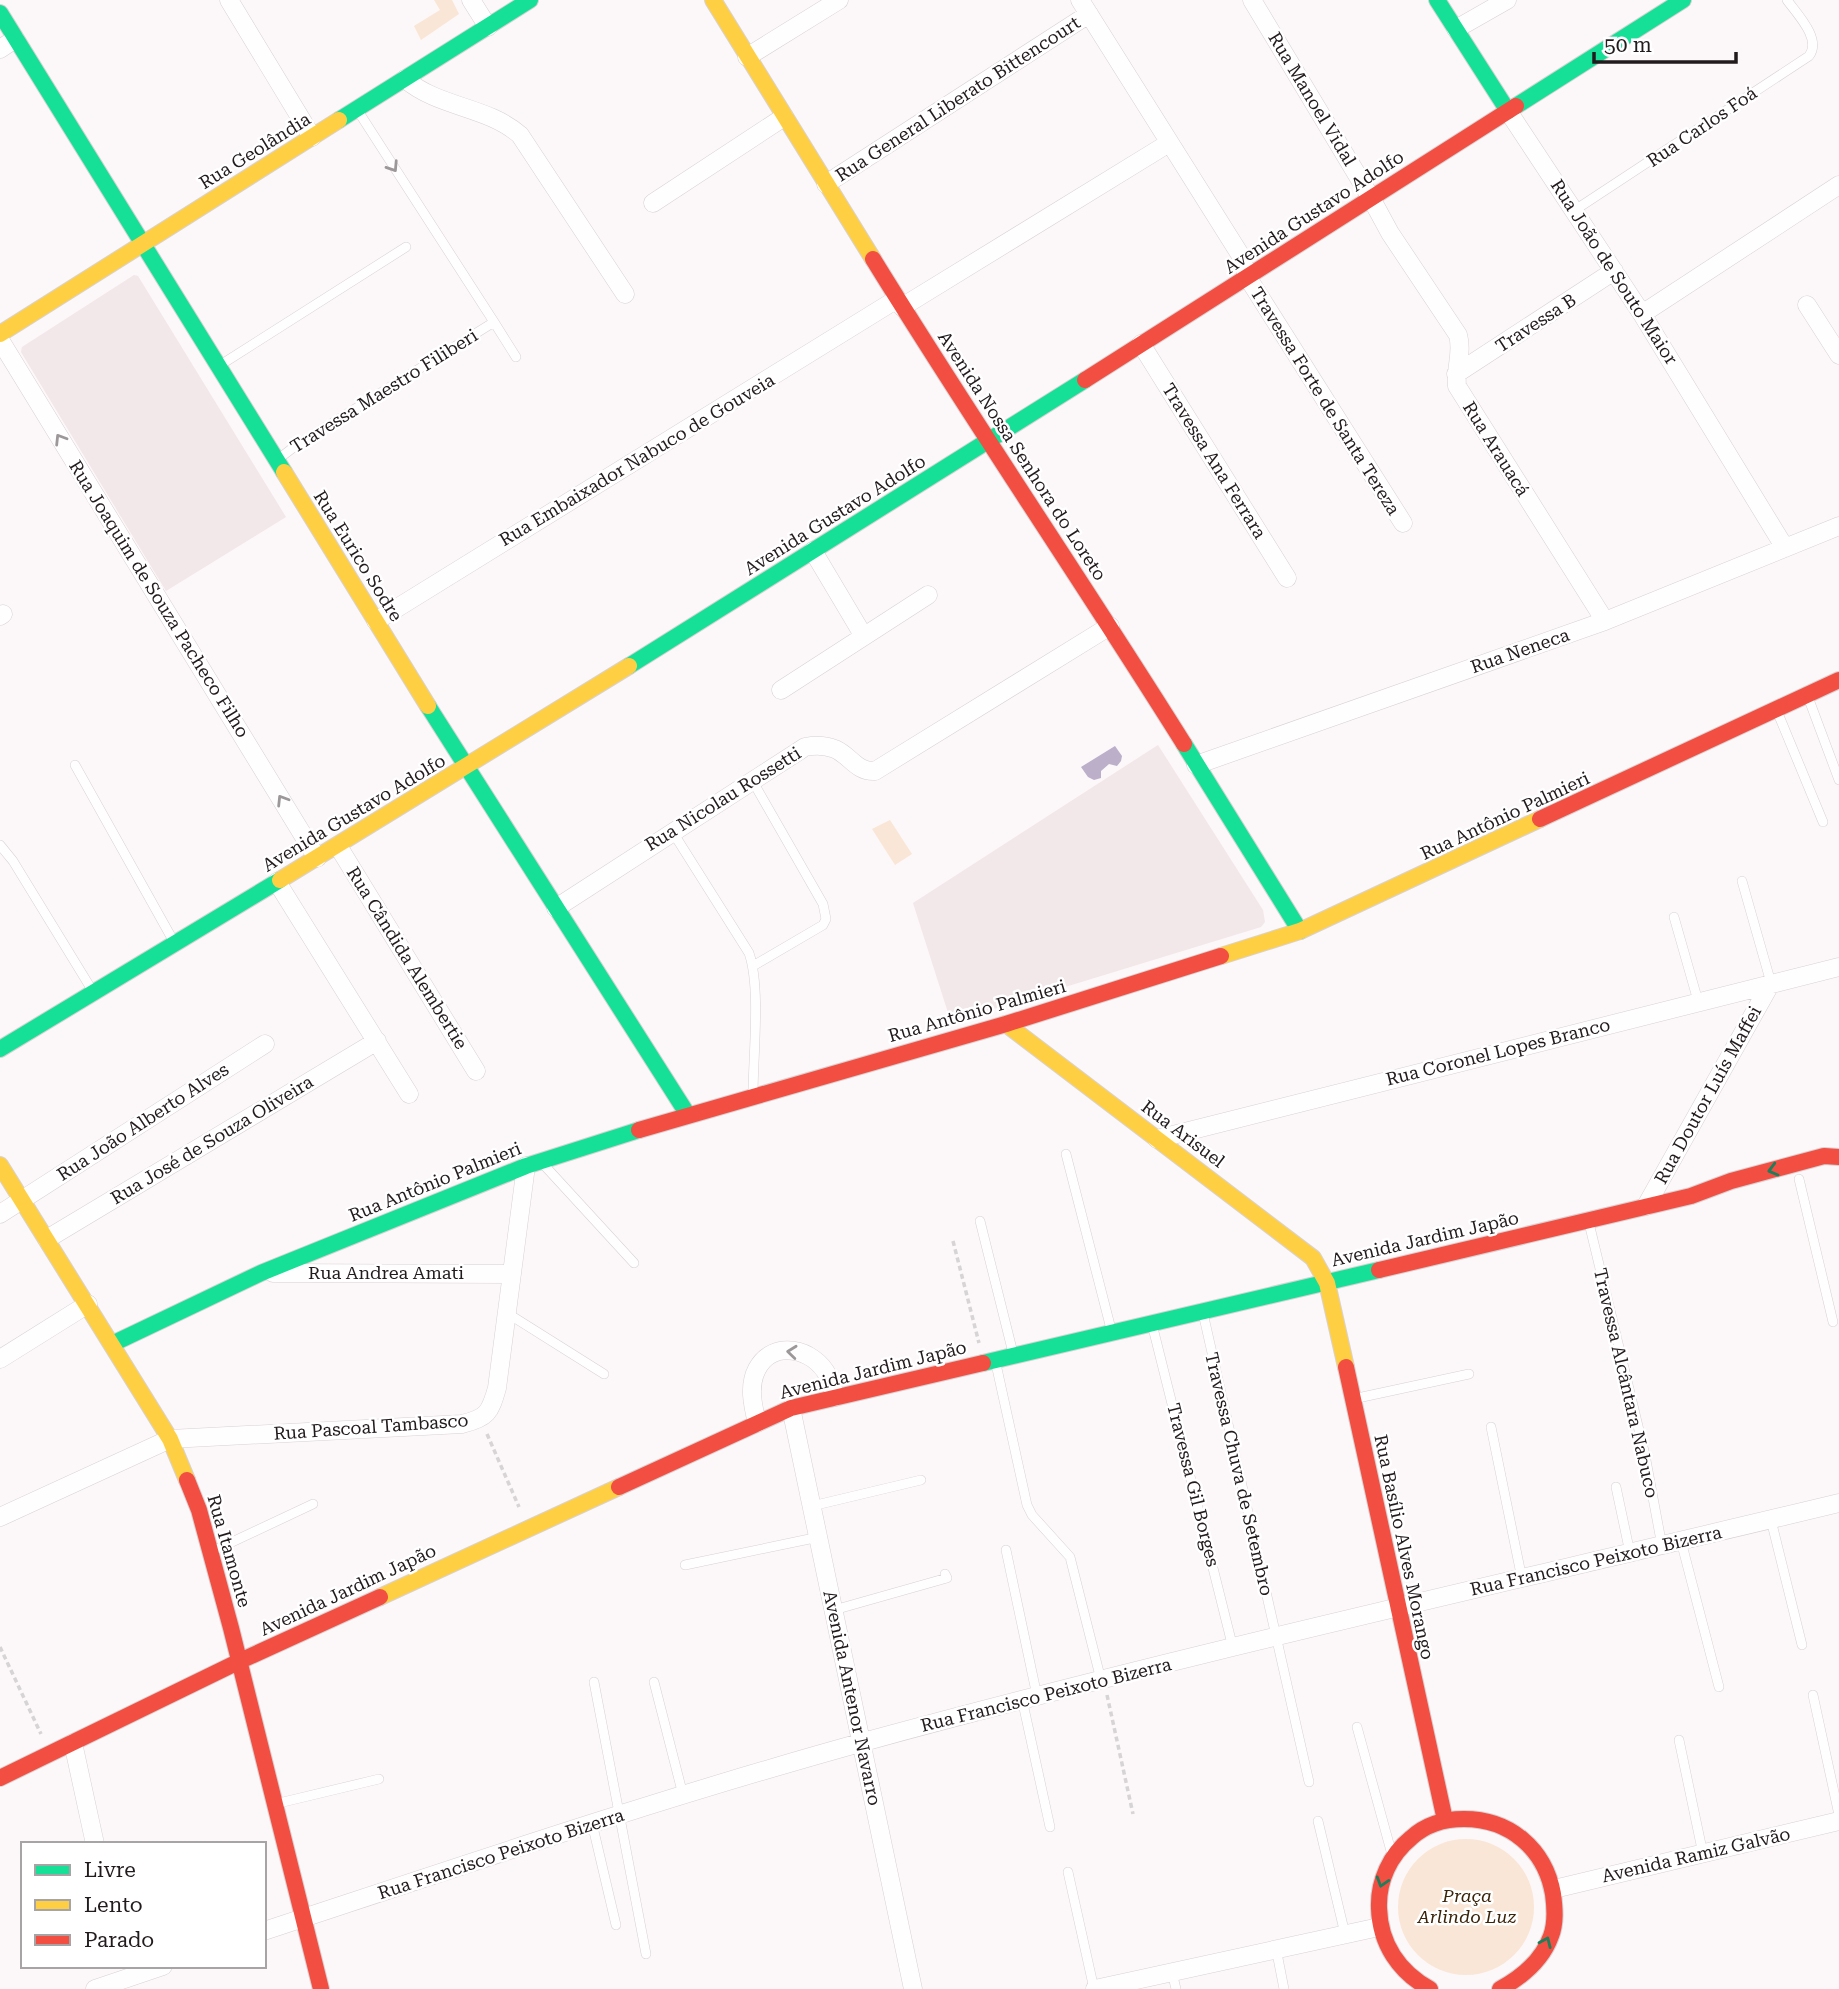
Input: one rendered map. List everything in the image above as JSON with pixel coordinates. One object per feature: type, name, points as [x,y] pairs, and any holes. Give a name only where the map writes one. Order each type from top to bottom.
[{"type":"street","points":[[229,0],[312,137]]},
{"type":"street","points":[[471,0],[488,27]]},
{"type":"street","name":"Rua Geolândia","points":[[0,334],[530,0]]},
{"type":"street","name":"Avenida Nossa Senhora do Loreto","points":[[713,0],[900,303],[1110,626],[1300,931]]},
{"type":"street","points":[[747,57],[839,0]]},
{"type":"street","name":"Rua Manoel Vidal","points":[[1252,0],[1371,198]]},
{"type":"street","name":"Rua João de Souto Maior","points":[[1437,0],[1576,210],[1785,548]]},
{"type":"street","points":[[1456,29],[1507,0]]},
{"type":"street","name":"Avenida Gustavo Adolfo","points":[[0,1049],[467,767],[988,442],[1683,0]]},
{"type":"street","name":"Travessa Forte de Santa Tereza","points":[[1085,7],[1241,256],[1248,278],[1403,523]]},
{"type":"street","name":"Rua General Liberato Bittencourt","points":[[826,184],[1085,7]]},
{"type":"street","name":"Rua Eurico Sodre","points":[[0,13],[8,44],[142,245],[467,767],[688,1115]]},
{"type":"street","points":[[405,79],[430,97],[498,120],[520,135],[625,294]]},
{"type":"street","points":[[653,203],[784,117]]},
{"type":"street","name":"Rua Embaixador Nabuco de Gouveia","points":[[376,621],[1169,143]]},
{"type":"street","points":[[1642,314],[1839,185]]},
{"type":"street","name":"Rua Arauacá","points":[[1371,198],[1458,335],[1461,353],[1456,374],[1457,386],[1465,401],[1605,621]]},
{"type":"street","name":"Travessa B","points":[[1456,374],[1614,271]]},
{"type":"street","points":[[1807,305],[1839,355]]},
{"type":"street","name":"Rua Joaquim de Souza Pacheco Filho","points":[[0,340],[317,858]]},
{"type":"street","name":"Travessa Ana Ferrara","points":[[1141,344],[1287,578]]},
{"type":"street","name":"Rua Neneca","points":[[1196,765],[1605,621],[1839,526]]},
{"type":"street","points":[[813,551],[863,635]]},
{"type":"street","points":[[781,690],[928,595]]},
{"type":"street","name":"Rua Nicolau Rossetti","points":[[556,908],[805,747],[819,745],[835,749],[858,768],[875,771],[1110,626]]},
{"type":"street","name":"Rua Antônio Palmieri","points":[[112,1344],[261,1273],[533,1163],[752,1096],[1006,1024],[1300,931],[1839,680]]},
{"type":"street","name":"Rua Cândida Alembertie","points":[[338,846],[476,1071]]},
{"type":"street","points":[[277,882],[409,1094]]},
{"type":"street","name":"Rua Coronel Lopes Branco","points":[[1157,1139],[1839,967]]},
{"type":"street","name":"Rua Doutor Luís Maffei","points":[[1646,1206],[1771,983]]},
{"type":"street","name":"Rua Arisuel","points":[[1006,1024],[1313,1258],[1327,1283]]},
{"type":"street","name":"Rua José de Souza Oliveira","points":[[47,1239],[377,1041]]},
{"type":"street","name":"Rua João Alberto Alves","points":[[0,1214],[265,1044]]},
{"type":"street","name":"Avenida Jardim Japão","points":[[0,1778],[240,1661],[791,1408],[1691,1196],[1731,1181],[1824,1156],[1839,1157]]},
{"type":"street","name":"Rua Pascoal Tambasco","points":[[170,1439],[480,1420],[492,1405],[497,1388],[511,1274],[533,1163]]},
{"type":"street","name":"Rua Itamonte","points":[[0,1165],[170,1439],[199,1510],[277,1804],[321,1989]]},
{"type":"street","name":"Avenida Jardim Japão","points":[[1691,1196],[1734,1194],[1799,1179],[1839,1166]]},
{"type":"street","name":"Rua Andrea Amati","points":[[261,1273],[511,1274]]},
{"type":"street","name":"Rua Basílio Alves Morango","points":[[1327,1283],[1445,1820]]},
{"type":"street","points":[[0,1359],[88,1304]]},
{"type":"street","points":[[757,1423],[752,1402],[756,1371],[765,1358],[777,1352],[792,1349],[807,1355],[820,1365],[828,1376],[835,1397]]},
{"type":"street","name":"Avenida Antenor Navarro","points":[[791,1408],[913,1989]]},
{"type":"street","points":[[0,1517],[170,1439]]},
{"type":"street","name":"Rua Francisco Peixoto Bizerra","points":[[266,1930],[682,1795],[862,1743],[1101,1680],[1839,1503]]},
{"type":"street","points":[[73,1743],[95,1842]]},
{"type":"street","points":[[1430,1989],[1408,1976],[1390,1954],[1379,1927],[1378,1895],[1381,1879],[1392,1856],[1407,1840],[1425,1828],[1445,1820],[1469,1817],[1492,1821],[1514,1831],[1532,1847],[1546,1867],[1554,1889],[1555,1916],[1548,1942],[1534,1965],[1514,1982],[1500,1989]]},
{"type":"street","name":"Avenida Ramiz Galvão","points":[[1554,1889],[1839,1821]]},
{"type":"street","points":[[1094,1989],[1174,1980],[1276,1948],[1379,1927]]},
{"type":"street","points":[[95,1989],[156,1968]]},
{"type":"lane","name":"Rua Carlos Foá","points":[[1576,210],[1809,56],[1813,51],[1813,39],[1787,0]]},
{"type":"lane","name":"Travessa Maestro Filiberi","points":[[357,110],[516,357]]},
{"type":"lane","points":[[218,367],[406,247]]},
{"type":"lane","name":"Travessa Maestro Filiberi","points":[[276,461],[294,447],[494,322]]},
{"type":"lane","points":[[1807,695],[1839,780]]},
{"type":"lane","points":[[1777,709],[1823,822]]},
{"type":"lane","points":[[75,765],[175,943]]},
{"type":"lane","points":[[752,780],[826,913],[823,925],[754,966]]},
{"type":"lane","points":[[672,831],[749,953],[754,966],[752,1096]]},
{"type":"lane","points":[[0,845],[13,861],[93,992]]},
{"type":"lane","points":[[1742,881],[1771,983]]},
{"type":"lane","points":[[1674,917],[1698,1001]]},
{"type":"lane","points":[[1066,1154],[1112,1331]]},
{"type":"lane","points":[[533,1163],[634,1264]]},
{"type":"lane","points":[[1799,1179],[1832,1322]]},
{"type":"lane","name":"Travessa Alcântara Nabuco","points":[[1588,1220],[1645,1455],[1662,1546]]},
{"type":"lane","points":[[980,1221],[1014,1355]]},
{"type":"lane","name":"Travessa Chuva de Setembro","points":[[1203,1311],[1309,1782]]},
{"type":"lane","points":[[505,1312],[604,1374]]},
{"type":"lane","name":"Travessa Gil Borges","points":[[1152,1322],[1233,1648]]},
{"type":"lane","points":[[989,1361],[1027,1505],[1032,1515],[1070,1557],[1101,1680]]},
{"type":"lane","points":[[1352,1399],[1469,1374]]},
{"type":"lane","points":[[1491,1427],[1522,1579]]},
{"type":"lane","points":[[812,1506],[921,1480]]},
{"type":"lane","points":[[1616,1487],[1630,1553]]},
{"type":"lane","points":[[211,1552],[313,1504]]},
{"type":"lane","points":[[1771,1520],[1802,1645]]},
{"type":"lane","points":[[685,1564],[819,1537]]},
{"type":"lane","points":[[1681,1541],[1719,1687]]},
{"type":"lane","points":[[1006,1550],[1050,1828]]},
{"type":"lane","points":[[834,1610],[947,1578],[945,1574]]},
{"type":"lane","points":[[594,1682],[646,1954]]},
{"type":"lane","points":[[654,1682],[682,1795]]},
{"type":"lane","points":[[1813,1695],[1839,1815]]},
{"type":"lane","points":[[1357,1727],[1392,1856]]},
{"type":"lane","points":[[1679,1740],[1703,1854]]},
{"type":"lane","points":[[277,1804],[379,1779]]},
{"type":"lane","points":[[1318,1821],[1345,1934]]},
{"type":"lane","points":[[592,1824],[615,1925]]},
{"type":"lane","points":[[1068,1872],[1094,1989]]},
{"type":"lane","points":[[1276,1948],[1284,1989]]},
{"type":"path","points":[[953,1241],[989,1361]]},
{"type":"path","points":[[480,1420],[528,1528]]},
{"type":"path","points":[[0,1647],[40,1732]]},
{"type":"path","points":[[1101,1680],[1133,1814]]},
{"type":"shaded area","points":[[134,275],[138,276],[286,517],[166,591],[21,352],[22,347]]},
{"type":"shaded area","points":[[1158,745],[1263,910],[1265,922],[1261,927],[951,1022],[913,903]]},
{"type":"shaded area","points":[[1115,746],[1122,756],[1117,766],[1109,764],[1101,771],[1101,778],[1094,780],[1088,777],[1081,767]]},
{"type":"green space","points":[[434,0],[452,0],[459,14],[421,40],[414,26],[440,10]]},
{"type":"green space","points":[[890,820],[912,854],[895,865],[872,829]]},
{"type":"green space","name":"Praça Arlindo Luz","points":[[1466,1839],[1492,1844],[1514,1859],[1529,1881],[1534,1907],[1529,1933],[1514,1955],[1492,1970],[1466,1975],[1440,1970],[1418,1955],[1403,1933],[1398,1907],[1403,1881],[1418,1859],[1440,1844]]},
{"type":"traffic: fast","points":[[339,120],[530,0]]},
{"type":"traffic: fast","points":[[1437,0],[1508,111]]},
{"type":"traffic: fast","points":[[1516,106],[1683,0]]},
{"type":"traffic: fast","points":[[0,13],[284,472]]},
{"type":"traffic: fast","points":[[629,666],[1085,380]]},
{"type":"traffic: fast","points":[[428,706],[688,1115]]},
{"type":"traffic: fast","points":[[1184,744],[1300,931]]},
{"type":"traffic: fast","points":[[0,1049],[280,880]]},
{"type":"traffic: fast","points":[[112,1344],[261,1273],[526,1166],[639,1130]]},
{"type":"traffic: fast","points":[[983,1363],[1379,1270]]},
{"type":"traffic: slow","points":[[713,0],[873,259]]},
{"type":"traffic: slow","points":[[0,334],[339,120]]},
{"type":"traffic: slow","points":[[284,472],[428,706]]},
{"type":"traffic: slow","points":[[280,880],[629,666]]},
{"type":"traffic: slow","points":[[1221,956],[1300,931],[1540,819]]},
{"type":"traffic: slow","points":[[1006,1024],[1313,1258],[1327,1283],[1346,1367]]},
{"type":"traffic: slow","points":[[0,1165],[170,1439],[187,1480]]},
{"type":"traffic: slow","points":[[380,1597],[619,1487]]},
{"type":"traffic: jam","points":[[1085,380],[1516,106]]},
{"type":"traffic: jam","points":[[873,259],[1184,744]]},
{"type":"traffic: jam","points":[[1540,819],[1839,680]]},
{"type":"traffic: jam","points":[[639,1130],[1006,1024],[1221,956]]},
{"type":"traffic: jam","points":[[1379,1270],[1691,1196],[1731,1181],[1824,1156],[1839,1157]]},
{"type":"traffic: jam","points":[[619,1487],[791,1408],[983,1363]]},
{"type":"traffic: jam","points":[[1346,1367],[1445,1820]]},
{"type":"traffic: jam","points":[[187,1480],[199,1510],[231,1628],[321,1989]]},
{"type":"traffic: jam","points":[[0,1778],[240,1661],[380,1597]]},
{"type":"traffic: jam","points":[[1430,1989],[1409,1974],[1393,1956],[1380,1921],[1379,1898],[1383,1878],[1391,1860],[1404,1845],[1417,1833],[1436,1823],[1464,1819],[1496,1824],[1523,1840],[1542,1863],[1553,1894],[1553,1931],[1547,1945],[1530,1967],[1500,1989]]}]
